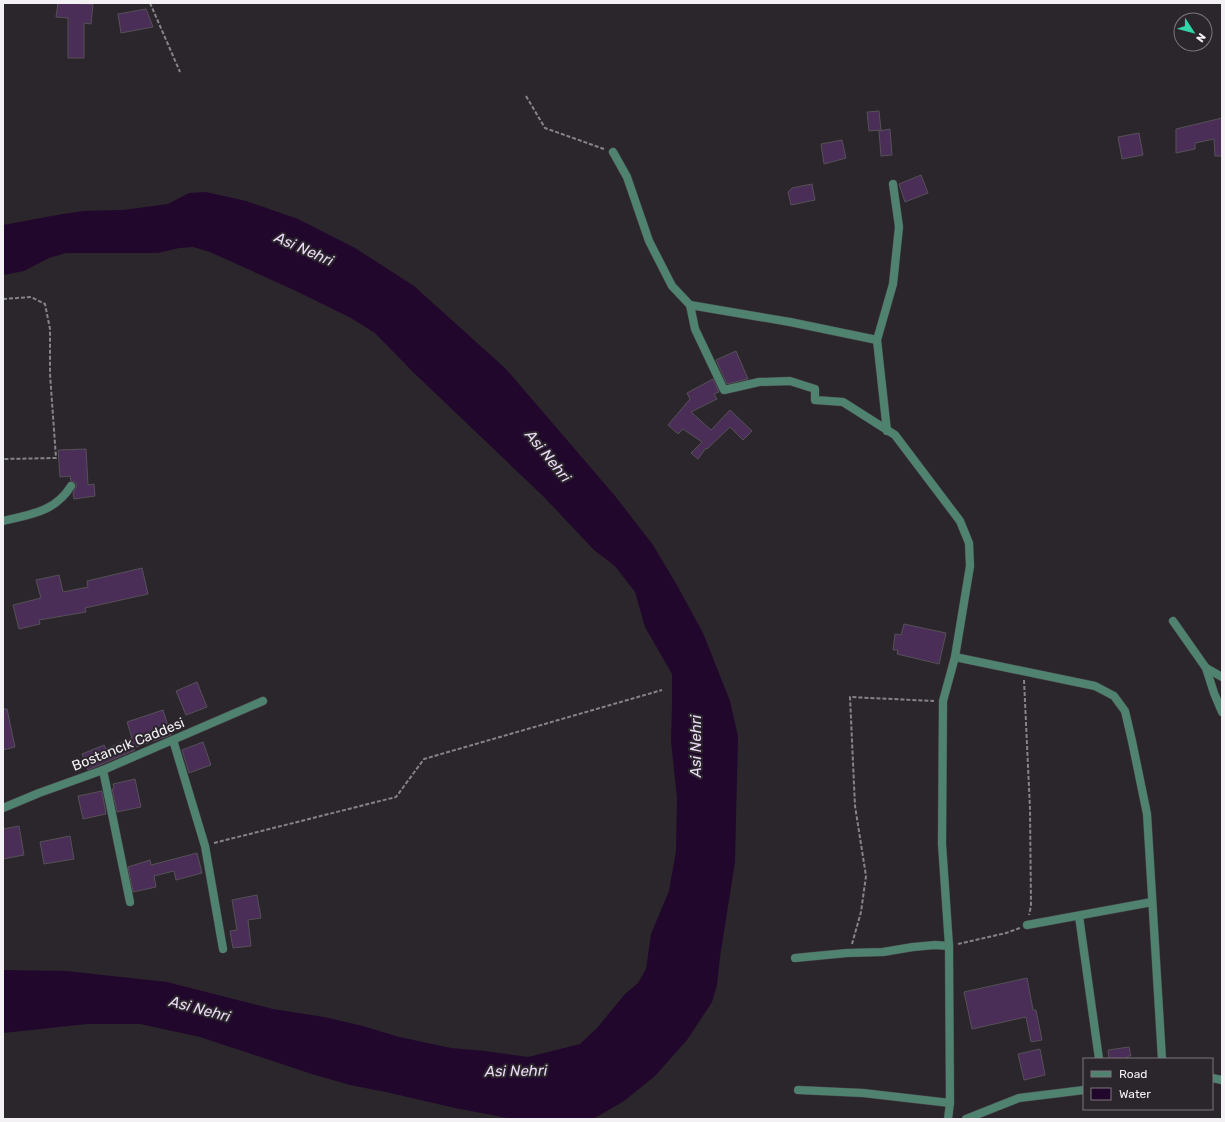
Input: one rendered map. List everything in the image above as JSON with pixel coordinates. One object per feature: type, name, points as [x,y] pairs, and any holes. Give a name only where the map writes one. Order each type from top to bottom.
[{"type":"street","points":[[613,152],[627,177],[649,241],[672,286],[690,305],[695,330],[724,390],[759,382],[790,381],[815,389],[815,400],[843,402],[895,435],[960,521],[969,543],[970,566],[954,657],[944,701],[942,844],[949,946],[950,1103],[948,1119]]},
{"type":"street","points":[[887,430],[877,340],[893,284],[900,227],[893,184]]},
{"type":"street","points":[[690,305],[790,322],[877,340]]},
{"type":"street","points":[[3,521],[39,512],[52,506],[66,495],[71,486]]},
{"type":"street","points":[[1173,621],[1206,668],[1222,712]]},
{"type":"street","points":[[954,657],[1095,686],[1114,696],[1125,711],[1147,814],[1162,1058]]},
{"type":"street","points":[[1206,668],[1222,677]]},
{"type":"street","name":"Bostancık Caddesi","points":[[3,808],[39,793],[103,770],[263,701]]},
{"type":"street","points":[[173,740],[205,846],[223,949]]},
{"type":"street","points":[[103,770],[130,902]]},
{"type":"street","points":[[1027,925],[1152,902]]},
{"type":"street","points":[[1079,916],[1099,1058]]},
{"type":"street","points":[[795,958],[849,953],[883,952],[935,945],[949,946]]},
{"type":"street","points":[[798,1090],[863,1093],[950,1103]]},
{"type":"street","points":[[966,1119],[1019,1098],[1083,1090]]},
{"type":"path","points":[[150,3],[180,72]]},
{"type":"path","points":[[526,96],[544,128],[613,152]]},
{"type":"path","points":[[3,299],[31,297],[45,304],[50,329],[50,374],[56,458],[3,459]]},
{"type":"path","points":[[949,946],[1006,933],[1027,925],[1031,906],[1030,809],[1024,671]]},
{"type":"path","points":[[205,846],[396,797],[424,759],[662,690]]},
{"type":"path","points":[[849,953],[861,912],[866,876],[855,806],[850,697],[944,701]]},
{"type":"water","name":"Asi Nehri","points":[[206,192],[246,201],[298,219],[355,248],[414,286],[506,369],[615,496],[653,545],[703,633],[730,701],[738,736],[735,862],[717,985],[712,1002],[687,1040],[655,1076],[624,1101],[595,1118],[512,1119],[455,1108],[350,1085],[200,1037],[140,1024],[87,1024],[3,1033],[3,970],[66,971],[167,982],[273,1009],[324,1017],[363,1026],[399,1037],[451,1048],[528,1057],[580,1044],[597,1028],[625,994],[638,983],[646,969],[651,934],[669,891],[676,851],[677,798],[671,741],[672,674],[645,627],[635,592],[615,566],[594,550],[544,497],[414,373],[375,333],[351,318],[294,290],[210,252],[193,247],[179,248],[158,253],[66,253],[49,258],[24,271],[3,275],[3,225],[83,211],[123,210],[168,204],[189,193]]},
{"type":"building","points":[[58,3],[93,4],[91,24],[84,23],[84,58],[68,58],[68,18],[56,17]]},
{"type":"building","points":[[146,9],[153,27],[121,33],[118,14]]},
{"type":"building","points":[[879,111],[881,130],[869,131],[867,112]]},
{"type":"building","points":[[1222,118],[1222,156],[1215,156],[1214,139],[1195,143],[1195,149],[1176,153],[1176,129]]},
{"type":"building","points":[[890,129],[892,155],[881,156],[879,131]]},
{"type":"building","points":[[1139,133],[1143,155],[1122,159],[1118,137]]},
{"type":"building","points":[[842,140],[846,158],[824,164],[821,144]]},
{"type":"building","points":[[921,175],[928,193],[905,202],[899,184]]},
{"type":"building","points":[[812,184],[815,200],[791,205],[788,192],[792,188]]},
{"type":"building","points":[[736,351],[748,379],[727,384],[716,360]]},
{"type":"building","points":[[713,379],[719,392],[714,394],[717,399],[691,412],[711,430],[730,410],[752,431],[743,440],[730,427],[707,449],[706,448],[698,459],[691,453],[702,442],[683,429],[678,434],[668,425],[690,399],[687,393]]},
{"type":"building","points":[[86,449],[88,485],[94,484],[95,496],[74,499],[73,493],[76,483],[71,481],[70,476],[60,477],[58,450]]},
{"type":"building","points":[[142,568],[148,594],[85,608],[86,612],[39,620],[40,624],[19,629],[13,605],[41,598],[36,580],[59,575],[63,592],[88,587],[87,581]]},
{"type":"building","points":[[904,624],[946,633],[939,664],[897,654],[898,650],[893,650],[895,634],[901,635]]},
{"type":"building","points":[[197,682],[207,707],[186,715],[176,691]]},
{"type":"building","points":[[3,709],[7,709],[15,747],[3,750]]},
{"type":"building","points":[[163,710],[171,735],[133,748],[135,750],[88,770],[82,754],[104,745],[106,749],[132,738],[127,722]]},
{"type":"building","points":[[203,742],[211,765],[189,773],[182,750]]},
{"type":"building","points":[[135,779],[141,807],[117,812],[112,789],[114,788],[113,784]]},
{"type":"building","points":[[102,791],[106,814],[83,819],[78,796]]},
{"type":"building","points":[[19,826],[24,855],[3,859],[3,829]]},
{"type":"building","points":[[70,836],[74,859],[44,864],[40,842]]},
{"type":"building","points":[[197,853],[202,873],[176,880],[174,871],[154,876],[156,887],[133,892],[128,867],[150,860],[151,865]]},
{"type":"building","points":[[257,895],[261,918],[248,920],[251,946],[233,948],[230,931],[237,930],[232,900]]},
{"type":"building","points":[[1027,978],[1033,1010],[1036,1010],[1042,1040],[1031,1042],[1026,1017],[972,1029],[964,992]]},
{"type":"building","points":[[1129,1047],[1131,1056],[1128,1056],[1128,1058],[1109,1058],[1108,1050]]},
{"type":"building","points":[[1040,1049],[1045,1075],[1024,1080],[1018,1054]]}]
